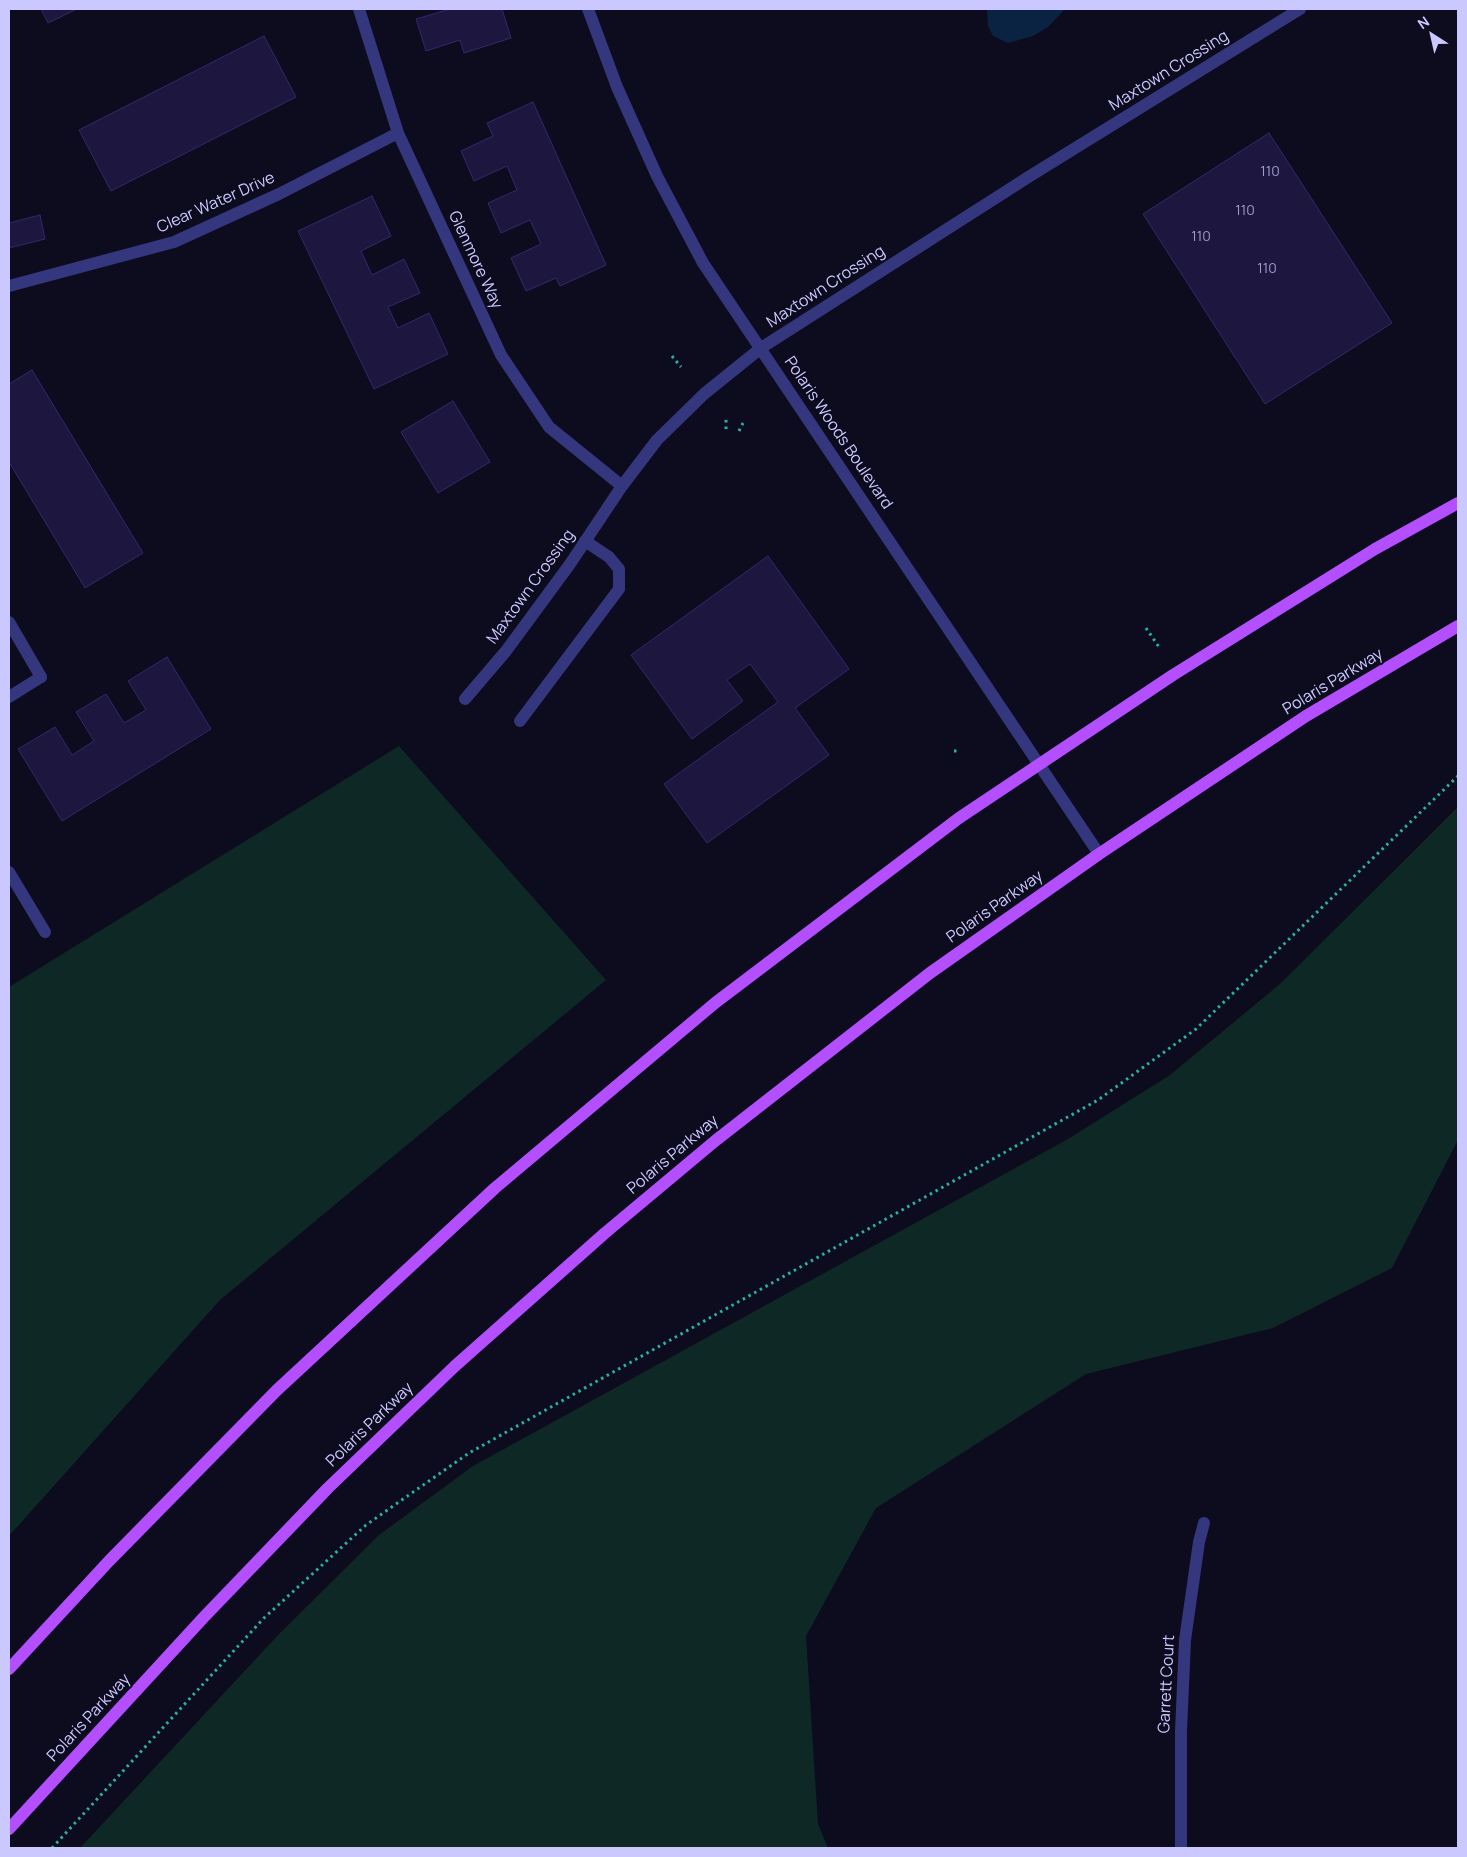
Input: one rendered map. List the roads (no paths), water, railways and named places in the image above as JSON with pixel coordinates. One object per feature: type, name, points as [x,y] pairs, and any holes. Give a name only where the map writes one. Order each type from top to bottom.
[{"type":"main road","points":[[9,1669],[109,1560],[277,1390],[495,1188],[715,1003],[958,818],[1173,675],[1290,601],[1375,549],[1458,503]]},
{"type":"main road","name":"Polaris Parkway","points":[[9,1829],[220,1600],[328,1488],[456,1366],[605,1233],[715,1141],[829,1049],[930,973],[1099,854],[1306,716],[1458,626]]},
{"type":"street","name":"Glenmore Way","points":[[359,9],[398,133],[501,355],[549,427],[622,486]]},
{"type":"street","name":"Polaris Woods Boulevard","points":[[588,9],[617,87],[657,176],[703,262],[1040,763],[1099,854]]},
{"type":"street","name":"Maxtown Crossing","points":[[465,699],[506,651],[622,486],[657,440],[698,398],[761,348],[1022,182],[1300,9]]},
{"type":"street","name":"Clear Water Drive","points":[[9,286],[174,242],[279,194],[398,133]]},
{"type":"street","points":[[520,721],[618,589],[619,569],[610,556],[585,541]]},
{"type":"street","points":[[9,622],[42,677],[9,698]]},
{"type":"street","points":[[9,872],[45,932]]},
{"type":"street","name":"Garrett Court","points":[[1181,1848],[1181,1731],[1185,1640],[1199,1542],[1204,1523]]},
{"type":"water","points":[[987,9],[1065,9],[1048,27],[1033,36],[1008,43],[993,36],[988,26]]}]
